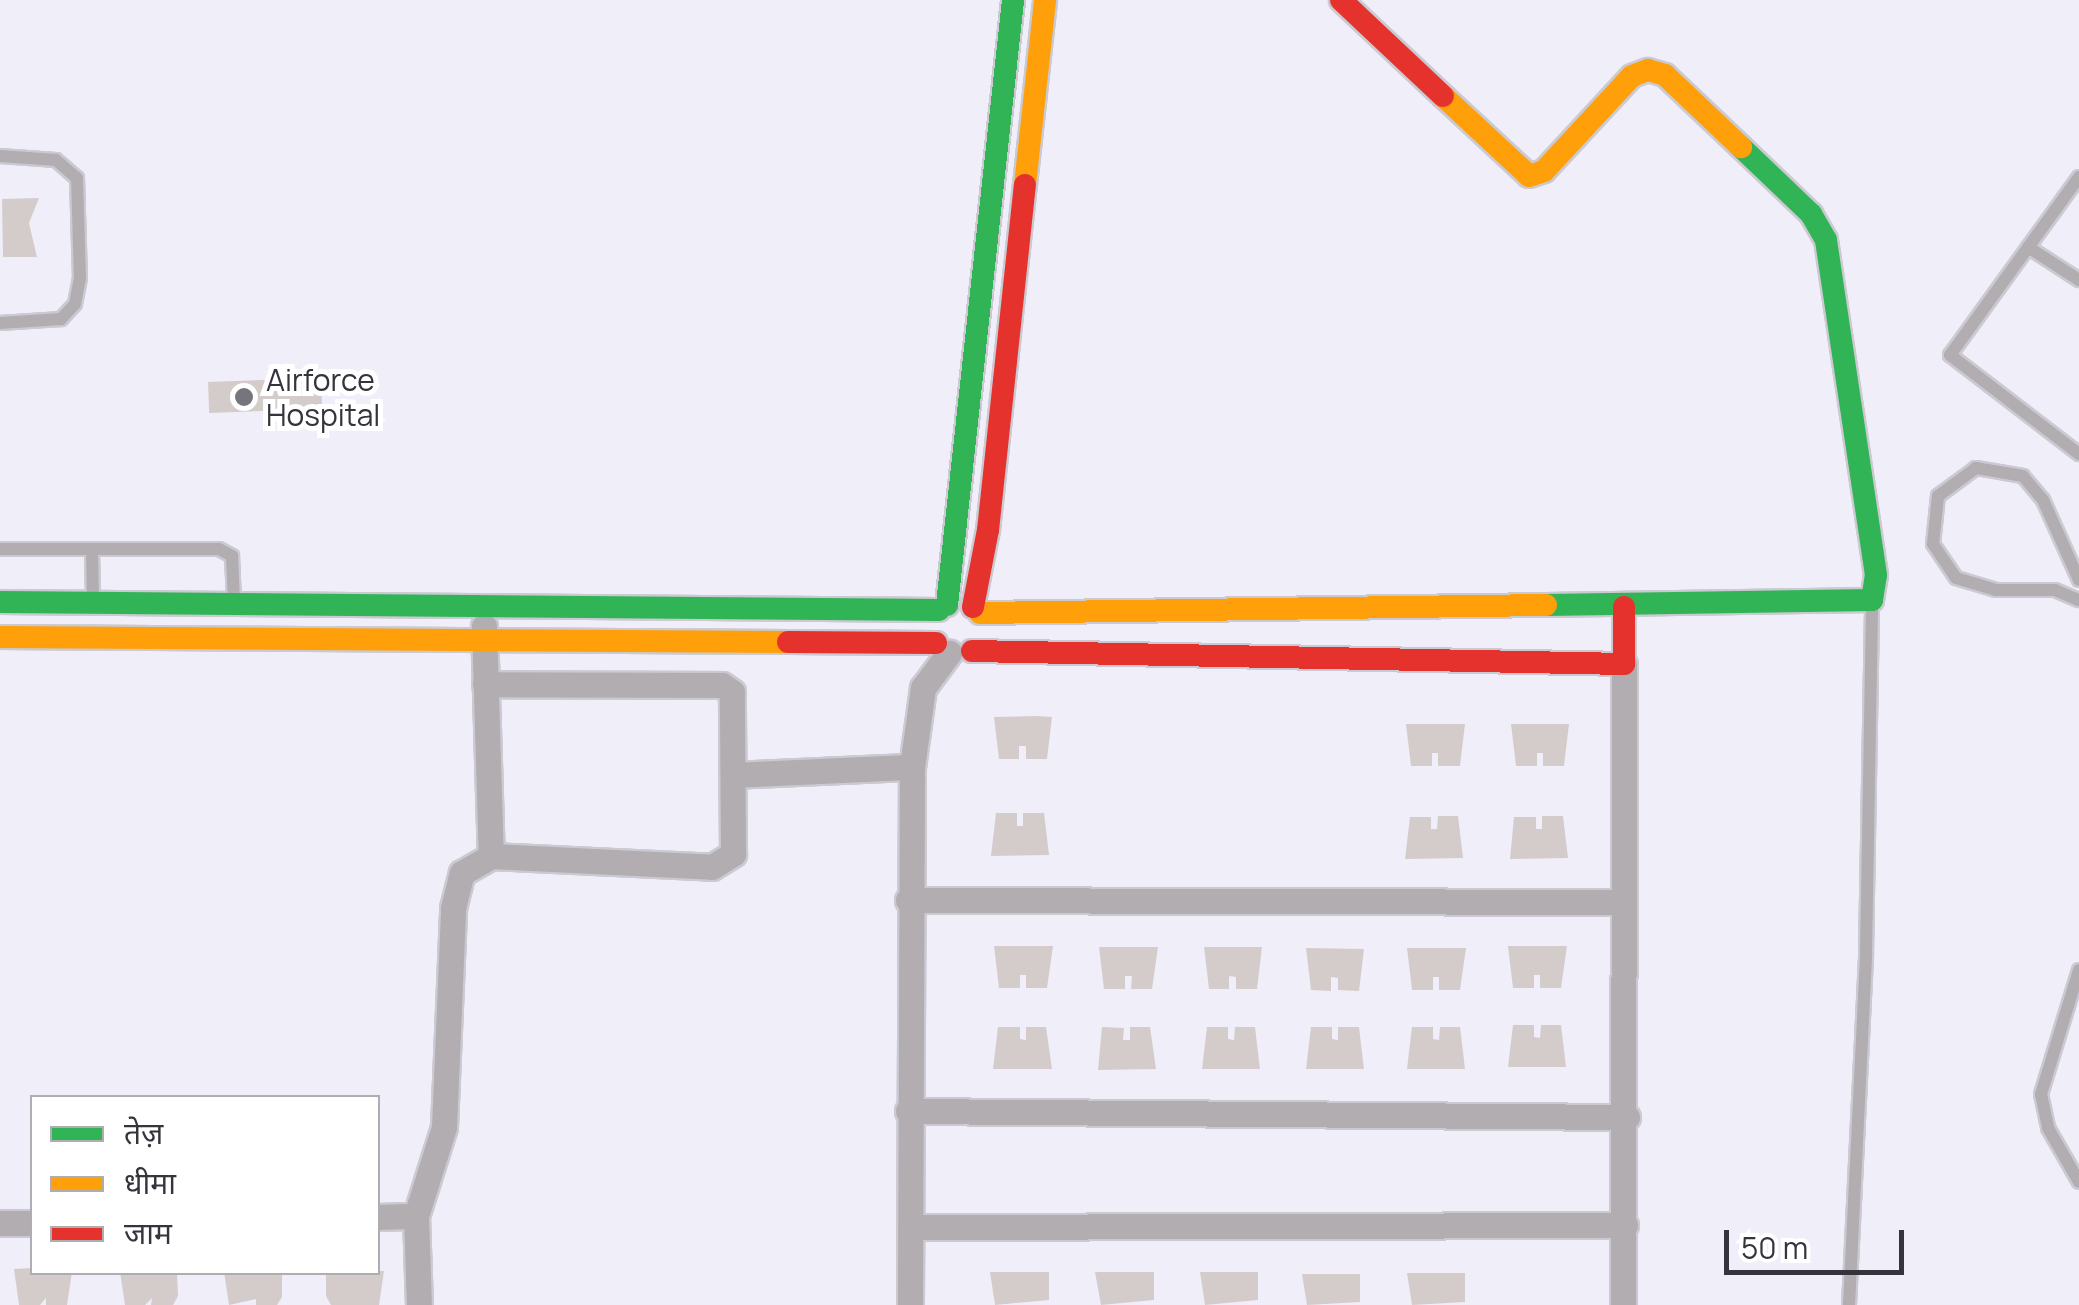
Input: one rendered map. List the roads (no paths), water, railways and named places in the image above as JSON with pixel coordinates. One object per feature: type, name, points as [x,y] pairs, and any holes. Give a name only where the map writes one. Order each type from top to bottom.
[{"type":"street","points":[[952,649],[932,626],[943,607],[1012,0]]},
{"type":"street","points":[[910,1305],[908,900],[912,767],[923,688],[952,649],[985,630],[976,610],[1045,0]]},
{"type":"street","points":[[0,602],[976,610],[1624,608],[1872,600],[1876,575],[1826,240],[1811,214],[1665,75],[1648,70],[1632,76],[1544,171],[1529,176],[1340,0]]},
{"type":"street","points":[[484,606],[491,856]]},
{"type":"street","points":[[1623,1305],[1627,1117],[1624,608]]},
{"type":"street","points":[[0,637],[484,641],[1624,664]]},
{"type":"street","points":[[419,1305],[416,1216],[444,1127],[454,908],[462,873],[491,856],[712,867],[729,862],[732,692],[722,685],[485,684]]},
{"type":"street","points":[[733,774],[912,767]]},
{"type":"street","points":[[908,900],[1624,902]]},
{"type":"street","points":[[908,1111],[1627,1117]]},
{"type":"street","points":[[380,1216],[416,1216]]},
{"type":"street","points":[[0,1223],[30,1222]]},
{"type":"street","points":[[911,1227],[1625,1225]]},
{"type":"lane","points":[[0,156],[56,160],[77,178],[80,278],[75,304],[61,319],[0,323]]},
{"type":"lane","points":[[2079,176],[1950,354],[2079,454]]},
{"type":"lane","points":[[2028,247],[2079,280]]},
{"type":"lane","points":[[2079,580],[2043,500],[2023,476],[1976,468],[1938,496],[1933,544],[1956,578],[1996,590],[2055,590],[2079,600]]},
{"type":"lane","points":[[0,550],[219,548],[232,556],[234,604]]},
{"type":"lane","points":[[92,549],[94,603]]},
{"type":"lane","points":[[1849,1305],[1866,952],[1872,600]]},
{"type":"lane","points":[[2079,970],[2041,1094],[2048,1128],[2079,1182]]},
{"type":"place","name":"Airforce Hospital","points":[[244,397]]}]
